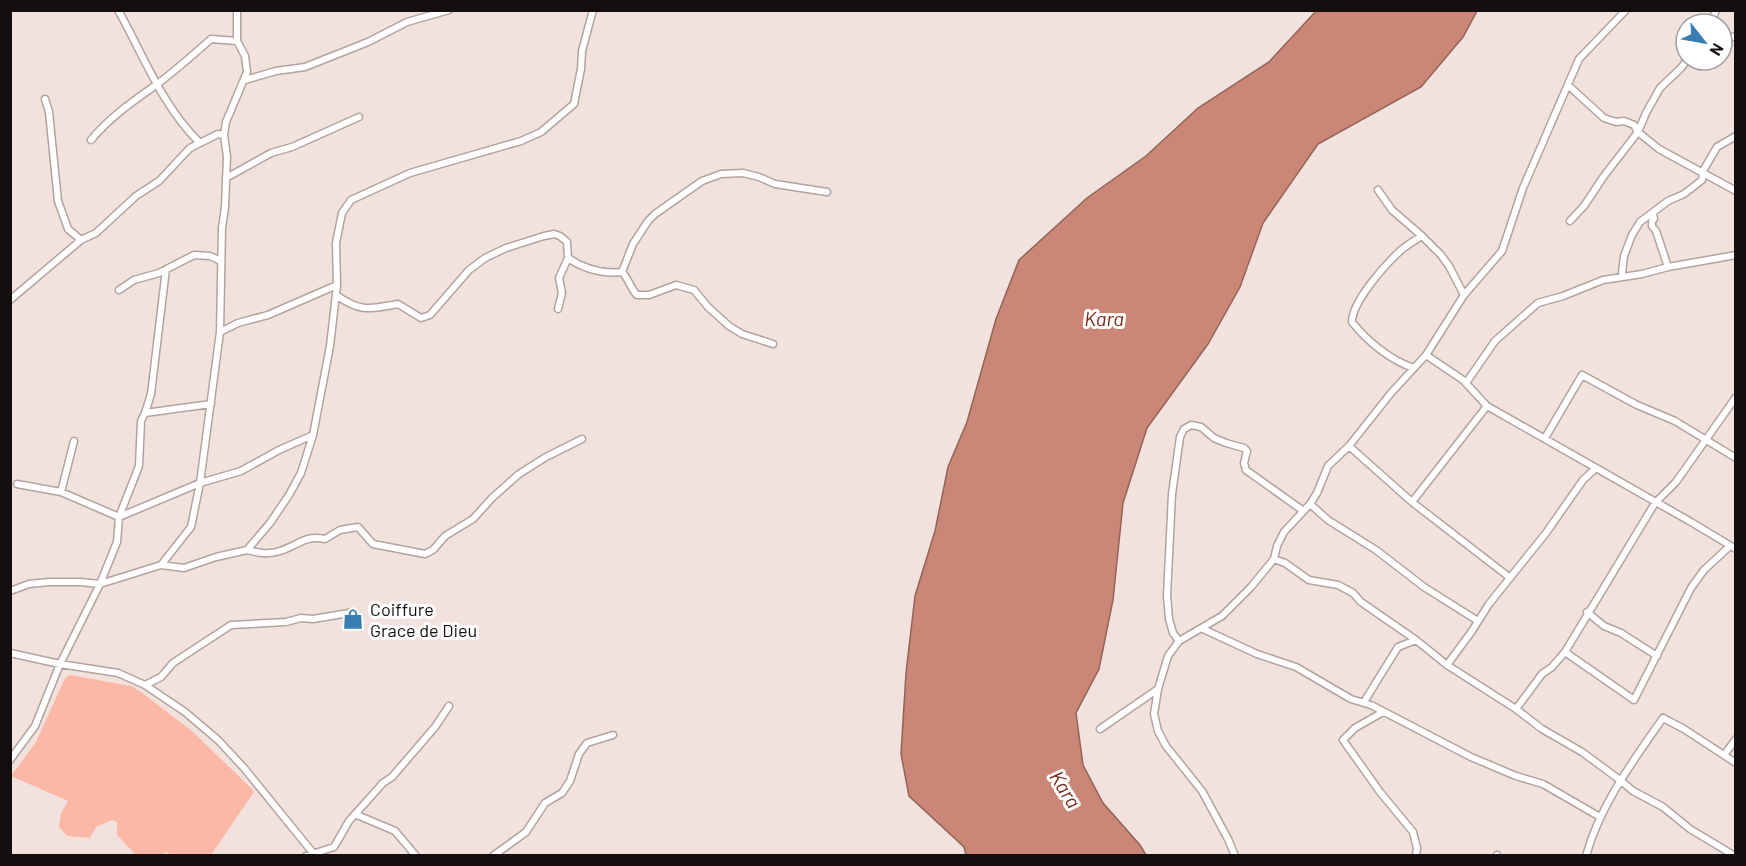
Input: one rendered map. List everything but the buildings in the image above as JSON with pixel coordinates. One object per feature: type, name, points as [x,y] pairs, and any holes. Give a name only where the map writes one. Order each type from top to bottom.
[{"type":"street","points":[[118,10],[138,44],[157,84],[180,120],[199,142]]},
{"type":"street","points":[[160,565],[192,527],[220,332],[220,261],[227,157],[224,135],[226,122],[247,72],[245,56],[237,41],[236,13],[228,10]]},
{"type":"street","points":[[245,80],[276,71],[305,67],[368,42],[407,22],[449,10]]},
{"type":"street","points":[[247,550],[270,523],[289,495],[301,473],[313,435],[330,346],[337,285],[336,243],[342,213],[351,200],[410,173],[521,141],[541,132],[574,104],[582,51],[593,10]]},
{"type":"street","points":[[1235,855],[1202,791],[1158,731],[1154,714],[1158,689],[1168,656],[1179,641],[1222,616],[1274,559],[1284,532],[1310,504],[1328,466],[1349,446],[1391,393],[1426,355],[1464,295],[1502,251],[1522,188],[1579,59],[1626,10]]},
{"type":"street","points":[[91,140],[121,110],[157,84],[211,39],[237,41]]},
{"type":"street","points":[[1570,221],[1584,206],[1638,132],[1660,88],[1677,72]]},
{"type":"street","points":[[1569,86],[1605,118],[1634,125],[1638,132],[1659,149],[1736,191]]},
{"type":"street","points":[[45,99],[49,112],[58,201],[68,230],[81,240]]},
{"type":"street","points":[[226,178],[271,153],[292,147],[359,117]]},
{"type":"street","points":[[10,300],[81,240],[108,224],[136,196],[159,181],[177,160],[199,142],[204,142],[218,134],[224,135]]},
{"type":"street","points":[[1623,277],[1624,256],[1640,222],[1702,180],[1703,172],[1717,147],[1736,136]]},
{"type":"street","points":[[622,272],[633,244],[648,221],[702,181],[721,174],[743,173],[775,184],[827,192]]},
{"type":"street","points":[[1378,190],[1392,210],[1422,236],[1449,266],[1464,295]]},
{"type":"street","points":[[1653,213],[1652,226],[1656,231],[1668,267]]},
{"type":"street","points":[[336,295],[358,308],[373,309],[398,304],[421,318],[430,315],[470,270],[485,258],[506,248],[554,234],[567,242],[568,258],[559,278],[562,293],[558,309]]},
{"type":"street","points":[[1414,368],[1397,362],[1370,340],[1352,322],[1352,315],[1358,302],[1392,259],[1422,236]]},
{"type":"street","points":[[119,290],[134,280],[159,273],[194,255],[210,256],[220,261]]},
{"type":"street","points":[[1466,383],[1494,341],[1538,303],[1603,280],[1736,255]]},
{"type":"street","points":[[568,258],[578,265],[595,271],[622,272],[628,278],[630,288],[637,295],[649,295],[676,285],[694,290],[708,307],[723,318],[729,326],[742,334],[773,344]]},
{"type":"street","points":[[10,760],[35,726],[60,664],[100,584],[117,542],[119,517],[139,466],[141,421],[151,394],[166,269]]},
{"type":"street","points":[[220,332],[238,323],[268,315],[337,285]]},
{"type":"street","points":[[1426,355],[1466,383],[1487,406],[1733,547],[1704,570],[1691,588],[1634,700],[1565,652]]},
{"type":"street","points":[[1545,438],[1582,375],[1637,405],[1675,421],[1736,458]]},
{"type":"street","points":[[1516,709],[1542,674],[1552,667],[1565,652],[1587,612],[1655,503],[1676,482],[1736,397]]},
{"type":"street","points":[[145,413],[211,404]]},
{"type":"street","points":[[1412,502],[1487,406]]},
{"type":"street","points":[[1179,641],[1173,633],[1169,619],[1167,596],[1173,475],[1180,437],[1184,429],[1191,425],[1201,427],[1220,441],[1244,448],[1247,451],[1244,463],[1246,470],[1302,510]]},
{"type":"street","points":[[16,484],[61,492],[119,517],[200,483],[241,471],[313,435]]},
{"type":"street","points":[[10,591],[29,584],[49,582],[100,584],[160,565],[184,568],[247,550],[263,554],[281,551],[313,536],[325,539],[340,531],[358,527],[373,544],[425,554],[433,550],[445,536],[473,519],[519,474],[582,439]]},
{"type":"street","points":[[61,492],[74,441]]},
{"type":"street","points":[[1349,446],[1412,502],[1509,577]]},
{"type":"street","points":[[1447,666],[1509,577],[1546,533],[1582,480],[1596,468]]},
{"type":"street","points":[[1310,504],[1329,520],[1376,550],[1425,587],[1479,621]]},
{"type":"street","points":[[1274,559],[1285,563],[1309,580],[1338,585],[1353,593],[1361,602],[1416,640],[1447,666],[1516,709],[1542,729],[1582,752],[1633,791],[1663,807],[1690,829],[1735,855]]},
{"type":"street","points":[[1587,612],[1604,626],[1621,633],[1656,656]]},
{"type":"street","points":[[145,685],[161,677],[173,663],[231,625],[286,622],[301,618],[313,619],[349,613]]},
{"type":"street","points":[[1203,629],[1257,654],[1296,667],[1351,699],[1364,702],[1436,737],[1480,762],[1543,784],[1600,817]]},
{"type":"street","points":[[1364,702],[1398,647],[1416,640]]},
{"type":"street","points":[[10,653],[118,673],[145,685],[185,712],[218,741],[244,768],[310,854],[334,847],[349,821],[357,815],[435,727],[449,706]]},
{"type":"street","points":[[1100,729],[1158,689]]},
{"type":"street","points":[[1383,712],[1355,728],[1343,740],[1380,792],[1413,832],[1417,848],[1416,855]]},
{"type":"street","points":[[1586,855],[1600,817],[1620,780],[1663,718],[1736,763]]},
{"type":"street","points":[[493,855],[526,832],[545,803],[562,793],[570,781],[579,754],[588,743],[613,735]]},
{"type":"street","points":[[1724,755],[1736,739]]},
{"type":"street","points":[[357,815],[395,831],[416,855]]},
{"type":"shaded area","points":[[70,675],[131,686],[141,692],[192,731],[252,789],[254,792],[211,855],[172,855],[166,852],[161,855],[136,855],[117,835],[117,822],[112,820],[96,827],[90,838],[67,836],[59,827],[61,814],[68,801],[11,776],[36,742],[65,678]]},
{"type":"water","name":"Kara","points":[[1317,10],[1477,11],[1463,37],[1421,87],[1318,144],[1263,223],[1240,287],[1208,344],[1147,428],[1123,503],[1113,600],[1099,669],[1076,713],[1083,765],[1103,803],[1146,855],[966,855],[964,847],[909,796],[901,754],[906,673],[915,596],[935,531],[948,467],[967,422],[996,319],[1019,260],[1087,198],[1146,156],[1198,108],[1269,62]]},
{"type":"place","name":"Coiffure Grace de Dieu","points":[[353,619]]}]
